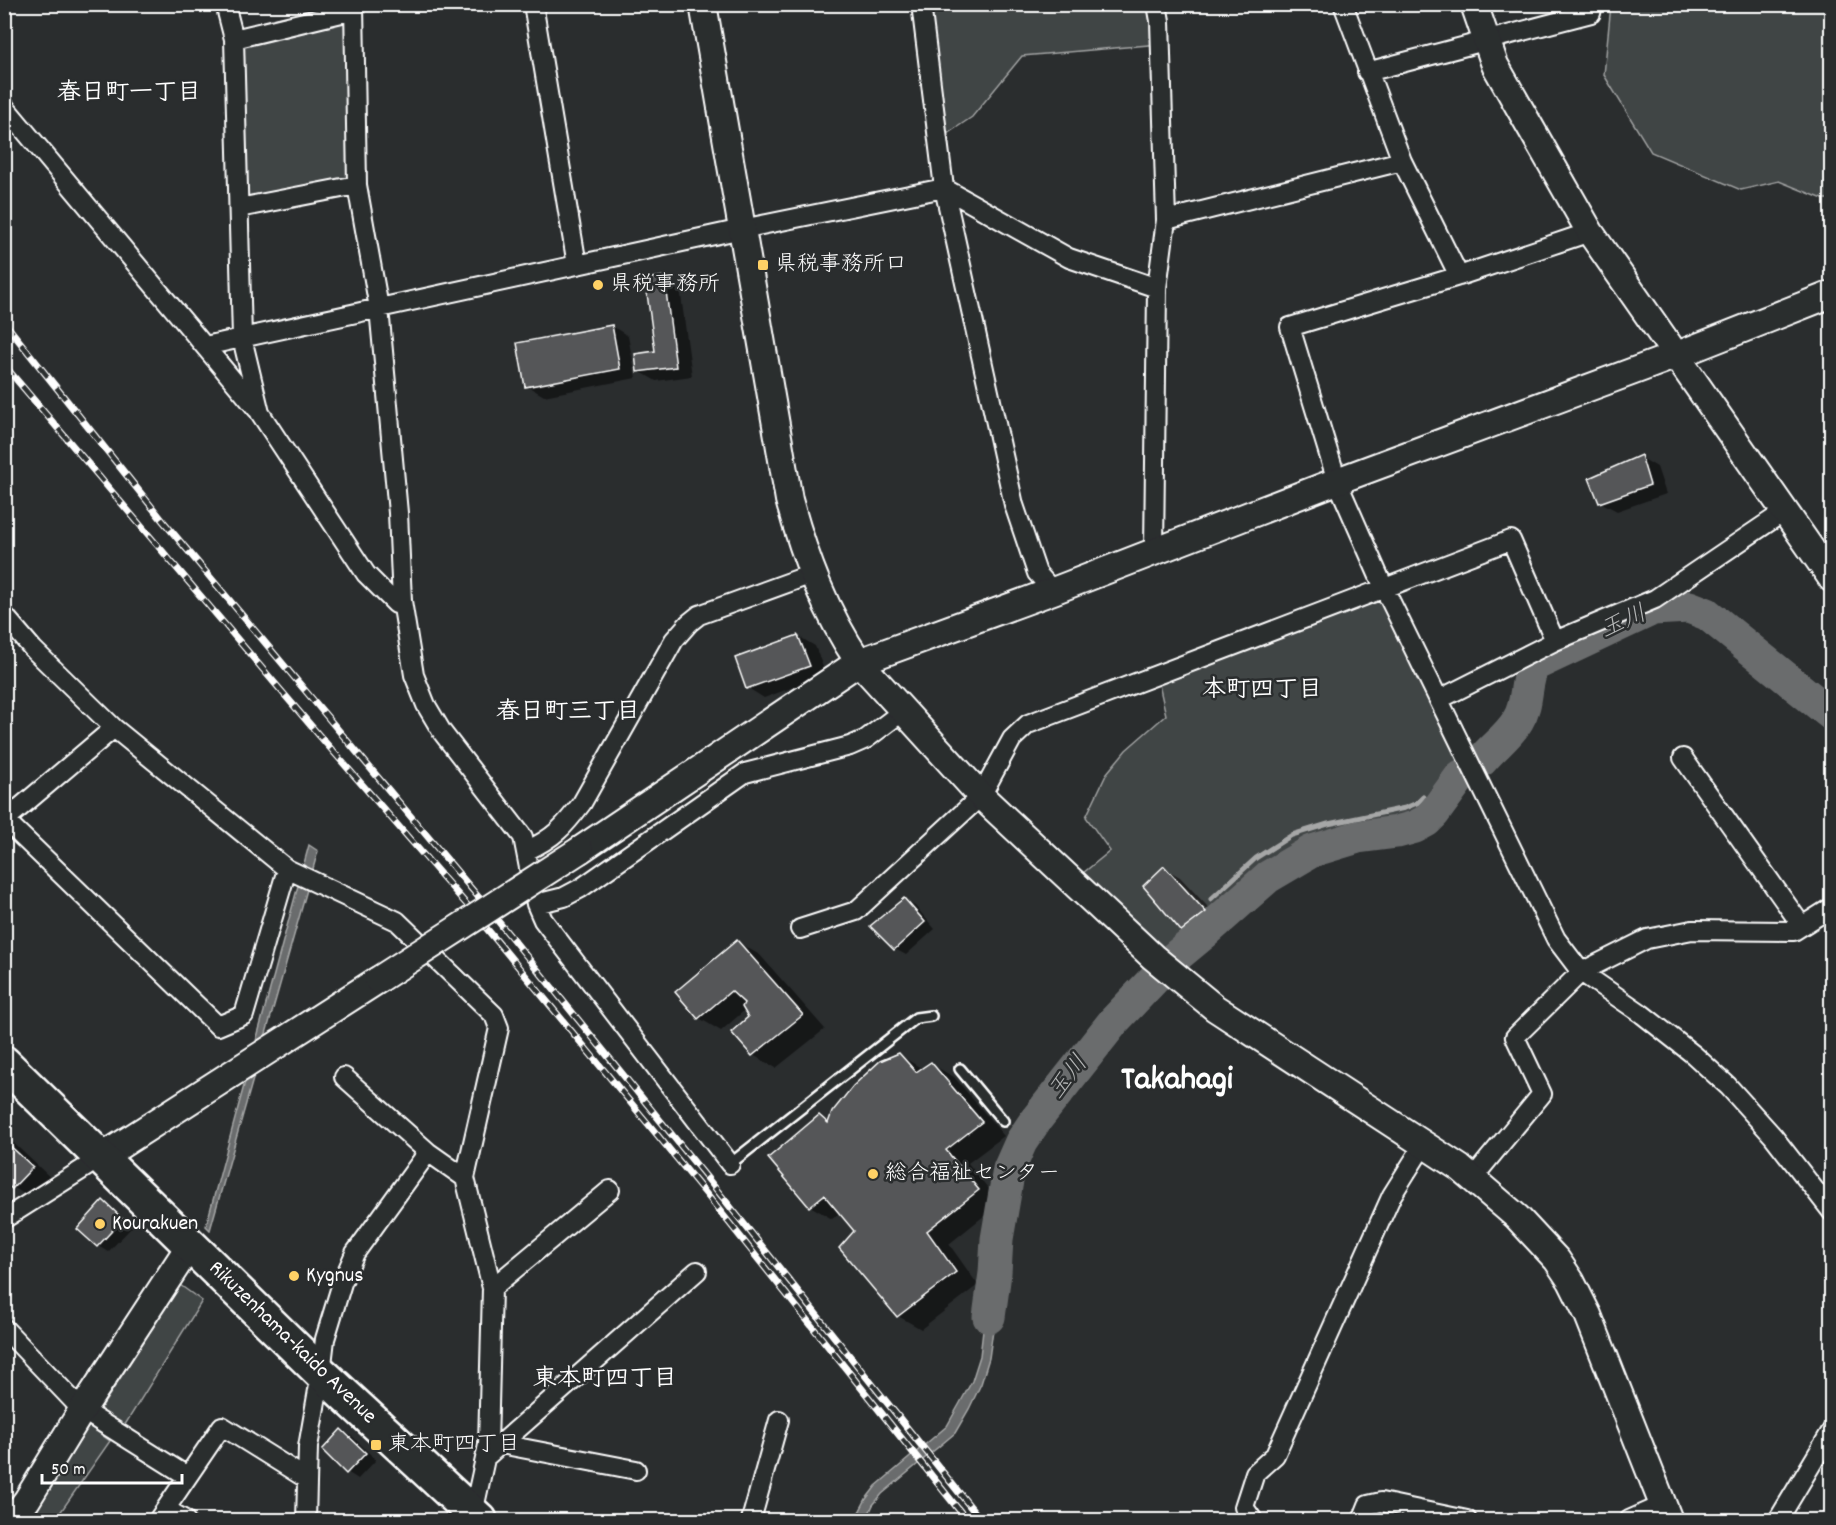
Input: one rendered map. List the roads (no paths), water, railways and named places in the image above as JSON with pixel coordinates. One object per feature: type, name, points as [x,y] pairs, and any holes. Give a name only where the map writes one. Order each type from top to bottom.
[{"type":"highway","name":"Rikuzenhama-kaido Avenue","points":[[4,1063],[321,1374],[475,1519]]},
{"type":"street","points":[[225,4],[234,39],[242,338],[260,413]]},
{"type":"street","points":[[533,4],[577,265]]},
{"type":"street","points":[[703,4],[789,500],[812,574],[827,610],[859,662],[981,795],[1163,965],[1215,1008],[1424,1144],[1472,1179],[1517,1217],[1557,1260],[1571,1281],[1588,1315],[1666,1513],[1629,1521]]},
{"type":"street","points":[[921,4],[944,188],[1014,505],[1037,573],[1053,591]]},
{"type":"street","points":[[1154,551],[1157,288],[1166,220],[1160,21],[1157,4]]},
{"type":"street","points":[[1343,4],[1402,162],[1459,276]]},
{"type":"street","points":[[1474,4],[1495,65],[1590,232],[1832,579]]},
{"type":"street","points":[[1367,72],[1591,13],[1593,4]]},
{"type":"street","points":[[234,39],[354,7],[357,185],[379,308],[398,513],[402,601],[414,675],[426,705],[442,732],[523,837],[536,904],[543,920],[730,1164]]},
{"type":"street","points":[[4,106],[260,413],[366,574],[396,604],[402,601]]},
{"type":"street","points":[[1166,220],[1402,162]]},
{"type":"street","points":[[238,208],[357,185]]},
{"type":"street","points":[[205,346],[742,229],[944,188],[1069,258],[1157,288]]},
{"type":"street","points":[[1590,232],[1459,276],[1290,327],[1336,481],[1384,588],[1556,939],[1581,972],[1642,1014],[1694,1054],[1728,1086],[1773,1137],[1832,1212]]},
{"type":"street","points":[[4,1219],[580,850],[859,662],[1053,591],[1336,481],[1677,355],[1832,294]]},
{"type":"street","points":[[1440,699],[1556,641],[1655,599],[1785,511]]},
{"type":"street","points":[[800,929],[856,911],[981,795],[1012,740],[1028,724],[1384,588],[1511,540],[1556,641]]},
{"type":"street","points":[[526,851],[547,841],[565,825],[582,803],[674,640],[688,622],[699,615],[812,574]]},
{"type":"street","points":[[4,615],[33,649],[114,728],[287,869],[397,921],[494,1015],[499,1028],[465,1178],[492,1288],[488,1445],[475,1519]]},
{"type":"street","points":[[536,904],[564,897],[581,888],[745,773],[850,746],[866,739],[903,711]]},
{"type":"street","points":[[114,728],[5,820],[218,1026],[244,1015],[287,869]]},
{"type":"street","points":[[1683,758],[1802,926]]},
{"type":"street","points":[[1472,1179],[1542,1094],[1515,1036],[1581,972],[1647,939],[1692,930],[1794,931],[1832,907]]},
{"type":"street","points":[[344,1077],[428,1152],[465,1178]]},
{"type":"street","points":[[1253,1521],[1244,1507],[1255,1473],[1275,1455],[1392,1195],[1424,1144]]},
{"type":"street","points":[[306,1521],[308,1447],[325,1339],[342,1283],[355,1253],[428,1152]]},
{"type":"street","points":[[492,1288],[610,1190]]},
{"type":"street","points":[[12,1521],[190,1245]]},
{"type":"street","points":[[486,1457],[697,1271]]},
{"type":"street","points":[[4,1328],[82,1410],[187,1476]]},
{"type":"street","points":[[751,1521],[779,1420]]},
{"type":"street","points":[[185,1521],[162,1515],[222,1426],[307,1479]]},
{"type":"street","points":[[1778,1521],[1832,1430]]},
{"type":"street","points":[[501,1444],[636,1470]]},
{"type":"street","points":[[1362,1521],[1368,1505],[1381,1502],[1467,1521]]},
{"type":"lane","points":[[730,1164],[916,1018],[931,1016]]},
{"type":"lane","points":[[960,1069],[1003,1121]]},
{"type":"waterway","name":"玉川","points":[[1482,760],[1518,720],[1524,707],[1529,678],[1534,665],[1653,609],[1689,607],[1707,614],[1832,715]]},
{"type":"waterway","name":"玉川","points":[[989,1317],[997,1239],[1009,1169],[1021,1142],[1035,1121],[1114,1021],[1173,959],[1268,877],[1312,851],[1358,837],[1397,832],[1415,827],[1434,813],[1461,776]]},
{"type":"waterway","points":[[1211,899],[1256,858],[1292,835],[1328,824],[1405,808],[1417,803],[1423,797]]},
{"type":"railway","points":[[4,322],[163,521],[480,899],[981,1520]]},
{"type":"railway","points":[[4,365],[318,734],[468,906],[707,1195],[967,1520]]},
{"type":"place","name":"県税事務所口","points":[[763,265]]},
{"type":"place","name":"県税事務所","points":[[598,285]]},
{"type":"place","name":"総合福祉センター","points":[[873,1174]]},
{"type":"place","name":"Kourakuen","points":[[100,1224]]},
{"type":"place","name":"Kygnus","points":[[294,1276]]},
{"type":"place","name":"東本町四丁目","points":[[376,1445]]},
{"type":"district","name":"春日町一丁目","points":[[129,94]]},
{"type":"district","name":"本町四丁目","points":[[1262,691]]},
{"type":"district","name":"春日町三丁目","points":[[568,713]]},
{"type":"district","name":"Takahagi","points":[[1177,1081]]},
{"type":"district","name":"東本町四丁目","points":[[605,1380]]}]
